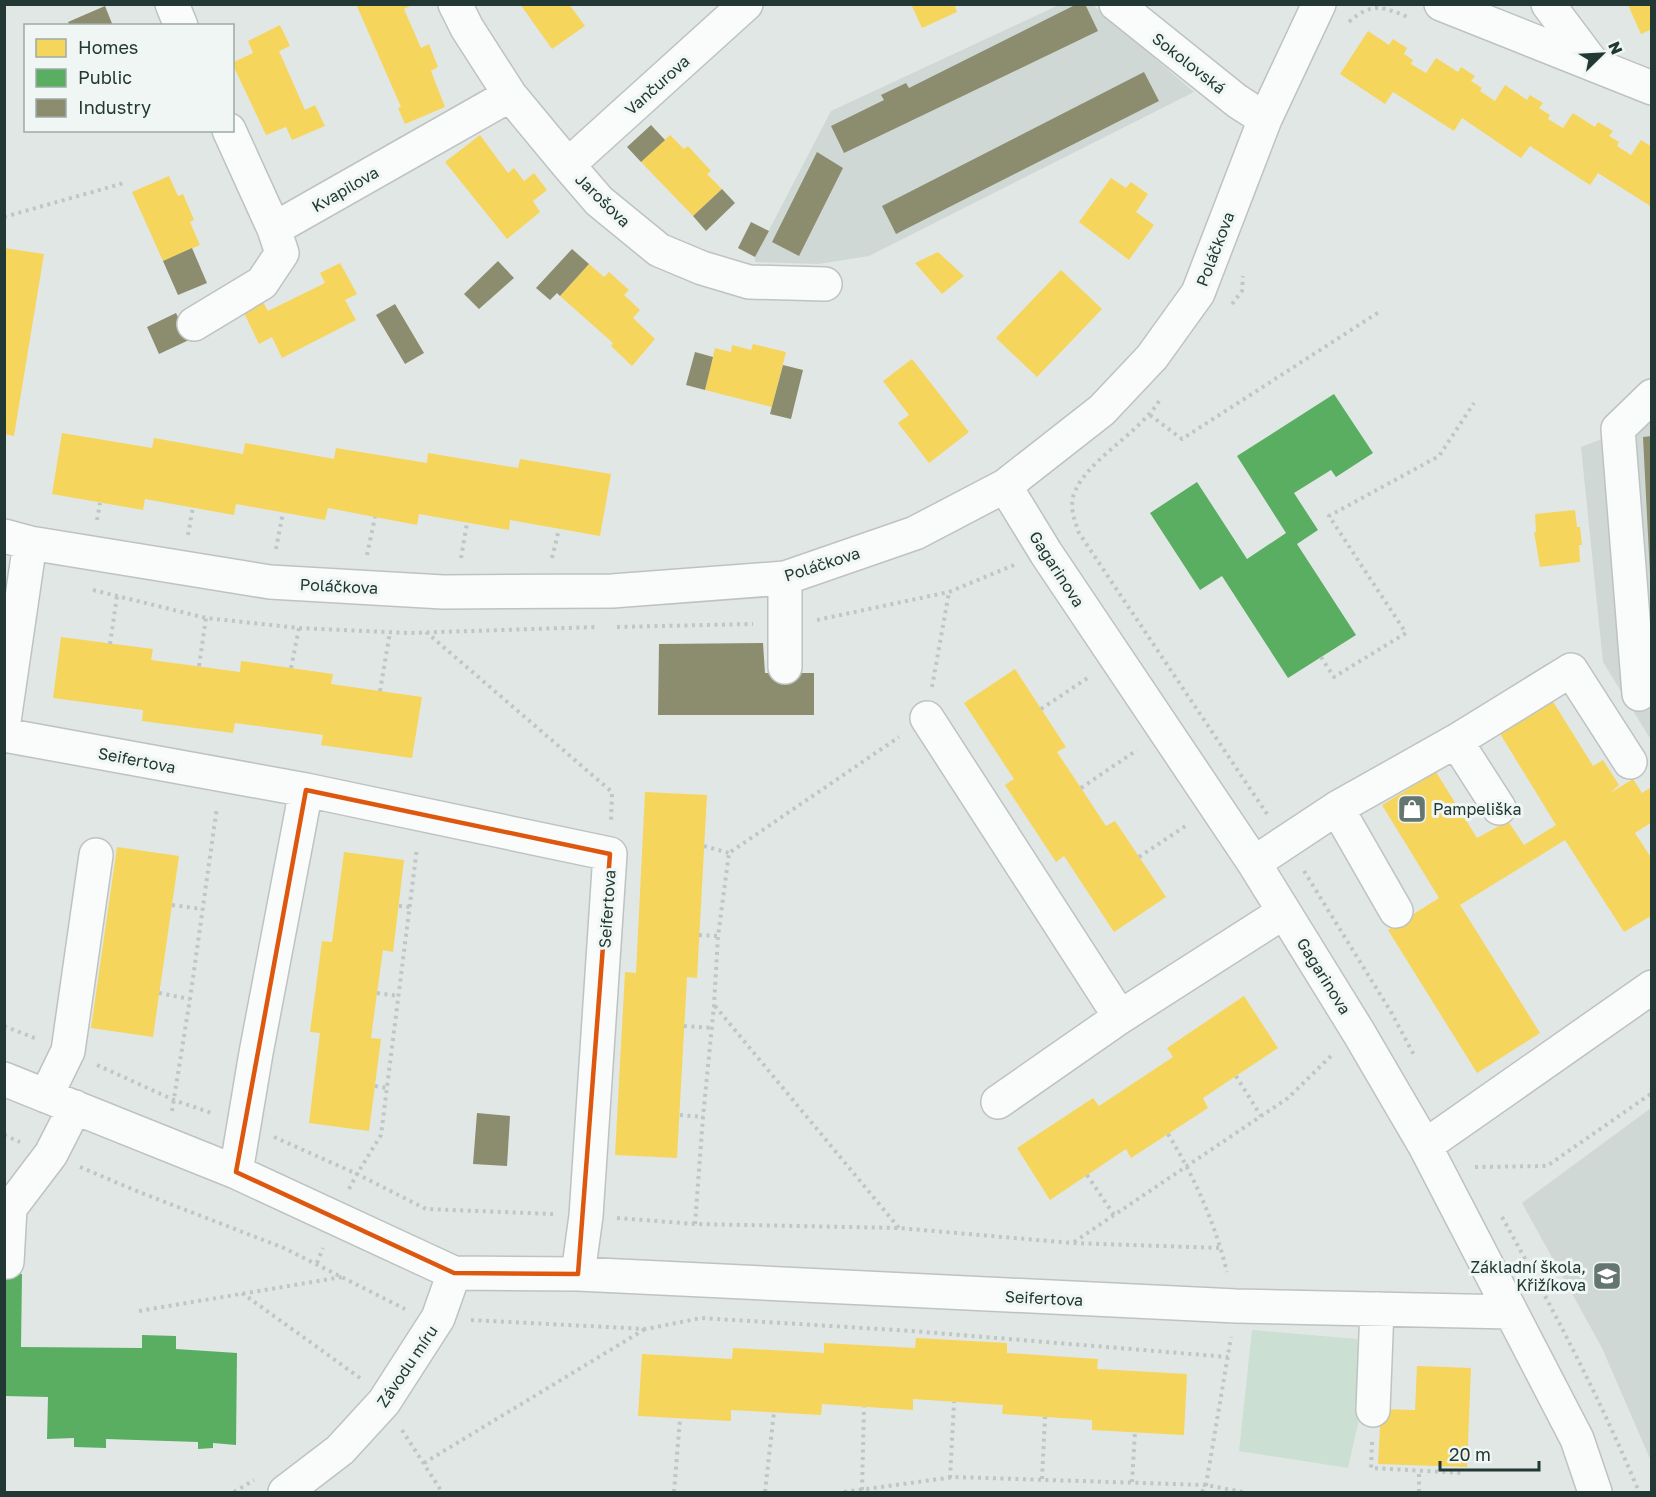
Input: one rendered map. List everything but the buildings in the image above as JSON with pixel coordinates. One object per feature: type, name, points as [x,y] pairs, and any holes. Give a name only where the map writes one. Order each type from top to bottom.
[{"type":"street","points":[[172,4],[180,24]]},
{"type":"street","name":"Jarošova","points":[[456,4],[467,28],[510,95],[599,201],[659,250],[702,268],[749,282],[825,284]]},
{"type":"street","name":"Vančurova","points":[[568,165],[746,4]]},
{"type":"street","name":"Sokolovská","points":[[1116,4],[1237,101],[1265,119]]},
{"type":"street","name":"Poláčkova","points":[[17,540],[270,582],[443,592],[612,591],[785,578],[915,533],[1005,486],[1102,410],[1152,357],[1198,293],[1265,119],[1319,4]]},
{"type":"street","points":[[1441,4],[1652,88]]},
{"type":"street","points":[[1548,4],[1594,65]]},
{"type":"street","name":"Kvapilova","points":[[274,229],[510,95]]},
{"type":"street","points":[[194,324],[262,283],[282,253],[274,229],[230,132]]},
{"type":"street","points":[[1639,694],[1618,429],[1652,396]]},
{"type":"street","name":"Gagarinova","points":[[1005,486],[1046,553],[1254,863],[1359,1033],[1425,1146],[1577,1439],[1595,1492]]},
{"type":"street","points":[[4,721],[17,540]]},
{"type":"street","points":[[785,578],[785,667]]},
{"type":"street","points":[[1254,863],[1337,808],[1456,741],[1571,670],[1630,762]]},
{"type":"street","points":[[927,718],[1120,1017]]},
{"type":"street","name":"Seifertova","points":[[4,735],[306,790],[610,854],[586,1216],[578,1274]]},
{"type":"street","points":[[1456,741],[1499,808]]},
{"type":"street","points":[[236,1172],[306,790]]},
{"type":"street","points":[[1337,808],[1396,911]]},
{"type":"street","points":[[4,1262],[7,1262],[7,1208],[51,1154],[96,855]]},
{"type":"street","points":[[998,1102],[1120,1017],[1284,912]]},
{"type":"street","points":[[1425,1146],[1652,987]]},
{"type":"street","name":"Seifertova","points":[[4,1079],[236,1172],[454,1273],[578,1274],[1236,1306],[1511,1312]]},
{"type":"street","name":"Závodu míru","points":[[285,1492],[340,1450],[384,1402],[438,1318],[454,1273]]},
{"type":"street","points":[[1373,1410],[1377,1309]]},
{"type":"path","points":[[4,217],[124,183]]},
{"type":"path","points":[[1150,415],[1182,439],[1379,312]]},
{"type":"path","points":[[1321,657],[1334,677],[1406,633],[1329,516],[1439,456],[1474,403]]},
{"type":"path","points":[[96,530],[100,503]]},
{"type":"path","points":[[187,538],[193,507]]},
{"type":"path","points":[[276,551],[283,512]]},
{"type":"path","points":[[367,557],[375,517]]},
{"type":"path","points":[[459,568],[467,523]]},
{"type":"path","points":[[550,567],[559,529]]},
{"type":"path","points":[[784,624],[821,620],[949,592],[1046,553]]},
{"type":"path","points":[[695,1224],[718,936],[729,853],[927,718],[949,592]]},
{"type":"path","points":[[110,644],[117,596]]},
{"type":"path","points":[[199,666],[206,618]]},
{"type":"path","points":[[291,668],[299,628]]},
{"type":"path","points":[[380,691],[390,632]]},
{"type":"path","points":[[426,632],[612,792],[610,854]]},
{"type":"path","points":[[1041,709],[1090,676]]},
{"type":"path","points":[[1081,788],[1138,749]]},
{"type":"path","points":[[165,1144],[190,999],[222,776]]},
{"type":"path","points":[[336,1218],[357,1174],[381,1135],[421,814]]},
{"type":"path","points":[[1139,857],[1186,825]]},
{"type":"path","points":[[704,846],[729,853]]},
{"type":"path","points":[[172,905],[202,909]]},
{"type":"path","points":[[399,906],[410,907]]},
{"type":"path","points":[[699,935],[718,936]]},
{"type":"path","points":[[159,993],[190,999]]},
{"type":"path","points":[[377,993],[399,996]]},
{"type":"path","points":[[714,1005],[899,1228]]},
{"type":"path","points":[[1072,1243],[1288,1098],[1333,1054],[1391,1012]]},
{"type":"path","points":[[684,1026],[712,1028]]},
{"type":"path","points":[[68,1051],[174,1100],[244,1124],[357,1174],[426,1209],[586,1216],[695,1224],[899,1228],[1072,1243],[1221,1248]]},
{"type":"path","points":[[1236,1076],[1261,1116]]},
{"type":"path","points":[[375,1086],[387,1088]]},
{"type":"path","points":[[1475,1167],[1546,1166],[1652,1093]]},
{"type":"path","points":[[680,1114],[703,1117]]},
{"type":"path","points":[[1168,1134],[1187,1166],[1221,1248],[1236,1306],[1206,1485],[1202,1492]]},
{"type":"path","points":[[4,1135],[139,1192],[284,1248],[414,1314],[438,1318],[646,1329],[701,1318],[912,1331],[1228,1357]]},
{"type":"path","points":[[1087,1175],[1114,1215]]},
{"type":"path","points":[[139,1311],[343,1277]]},
{"type":"path","points":[[242,1293],[364,1380],[384,1402],[442,1492]]},
{"type":"path","points":[[424,1463],[646,1329]]},
{"type":"path","points":[[950,1478],[954,1402]]},
{"type":"path","points":[[862,1490],[864,1407]]},
{"type":"path","points":[[1373,1410],[1371,1468],[1464,1473]]},
{"type":"path","points":[[765,1492],[774,1412]]},
{"type":"path","points":[[1042,1479],[1045,1417]]},
{"type":"path","points":[[674,1492],[680,1419]]},
{"type":"path","points":[[1132,1482],[1135,1432]]},
{"type":"path","points":[[1419,1471],[1419,1492]]},
{"type":"path","points":[[844,1492],[950,1478],[1206,1485],[1243,1492]]},
{"type":"highlighted area","points":[[306,790],[610,854],[578,1274],[454,1273],[236,1172]]},
{"type":"shaded area","points":[[1059,5],[1093,5],[1194,92],[869,256],[818,264],[755,262],[755,257],[831,111]]},
{"type":"shaded area","points":[[1651,420],[1651,740],[1603,662],[1581,447]]},
{"type":"shaded area","name":"Základní škola, Křižíkova","points":[[1651,1108],[1651,1461],[1602,1348],[1522,1203]]},
{"type":"green space","points":[[1252,1330],[1357,1339],[1363,1402],[1348,1468],[1239,1451]]},
{"type":"place","name":"Pampeliška","points":[[1412,809]]},
{"type":"place","name":"Základní škola, Křižíkova","points":[[1607,1276]]}]
